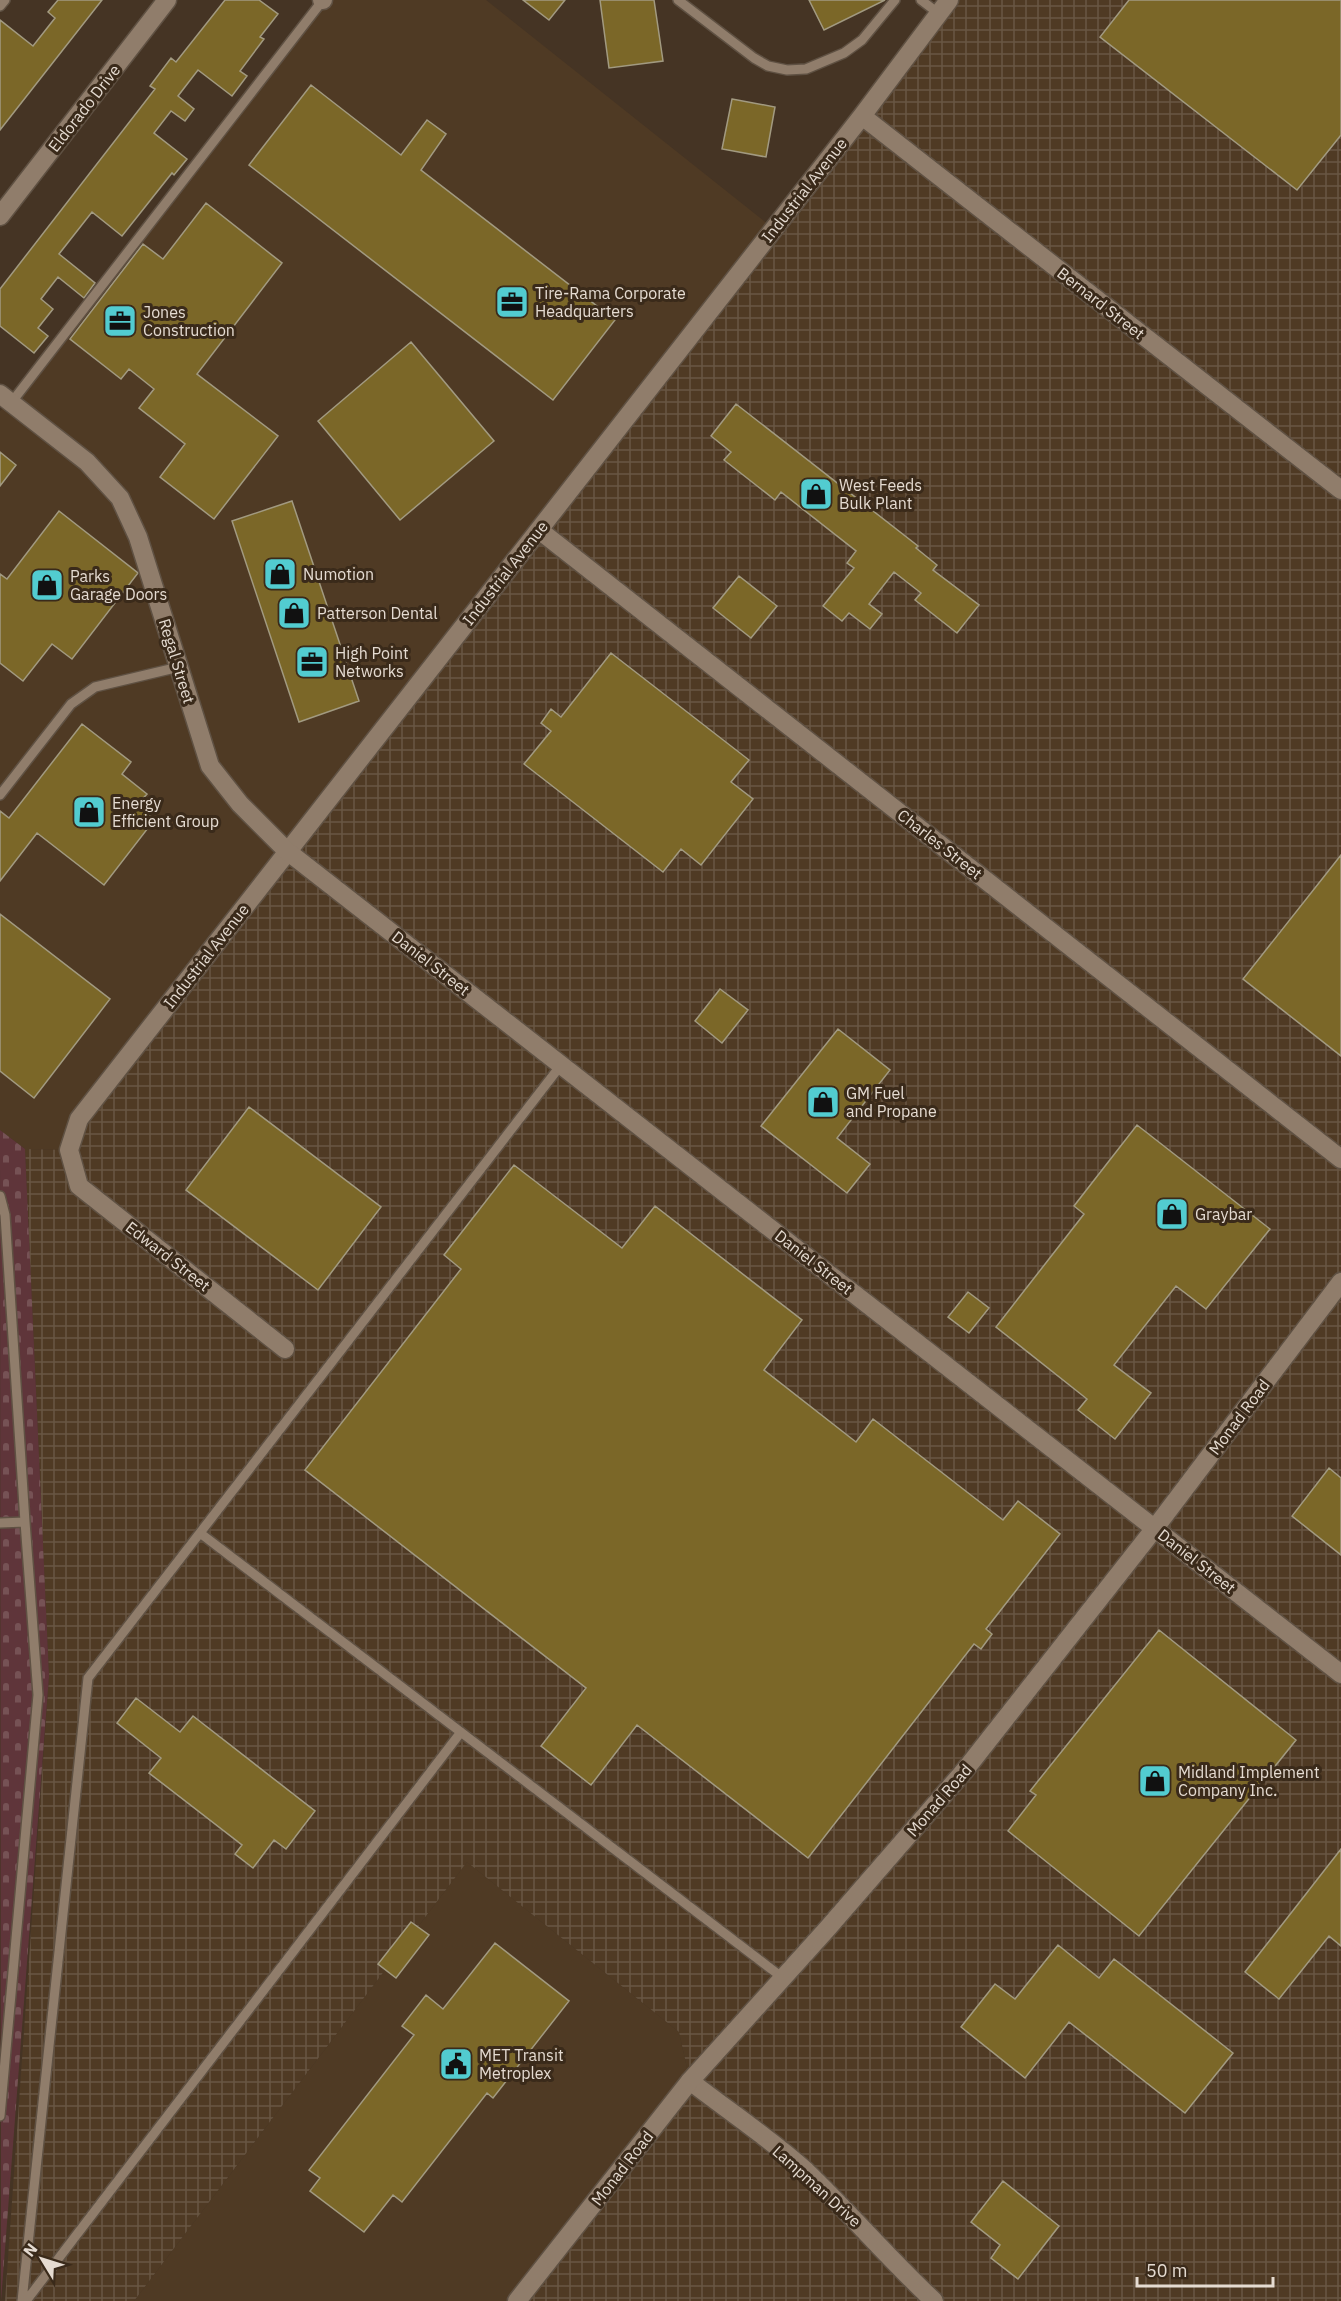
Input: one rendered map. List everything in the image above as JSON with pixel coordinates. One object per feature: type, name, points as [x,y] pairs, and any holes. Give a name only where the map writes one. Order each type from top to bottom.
[{"type":"street","name":"Eldorado Drive","points":[[0,216],[167,0]]},
{"type":"street","name":"Industrial Avenue","points":[[69,1150],[80,1119],[862,116],[944,7]]},
{"type":"street","name":"Bernard Street","points":[[862,116],[1341,490]]},
{"type":"street","name":"Regal Street","points":[[5,398],[87,462],[120,498],[138,537],[210,766],[240,804],[287,851]]},
{"type":"street","name":"Charles Street","points":[[539,530],[1341,1159]]},
{"type":"street","name":"Daniel Street","points":[[287,851],[1341,1674]]},
{"type":"street","name":"Edward Street","points":[[69,1150],[79,1186],[285,1349]]},
{"type":"street","name":"Monad Road","points":[[517,2301],[690,2081],[965,1770],[1155,1528],[1341,1282]]},
{"type":"street","name":"Lampman Drive","points":[[690,2081],[803,2169],[854,2217],[899,2268],[934,2301]]},
{"type":"lane","points":[[0,6],[5,0]]},
{"type":"lane","points":[[5,398],[323,0]]},
{"type":"lane","points":[[678,0],[754,58],[768,66],[787,70],[806,69],[844,53],[862,40],[895,0]]},
{"type":"lane","points":[[921,0],[944,7]]},
{"type":"lane","points":[[0,795],[71,704],[95,687],[179,666]]},
{"type":"lane","points":[[24,2301],[88,1678],[561,1065]]},
{"type":"lane","points":[[0,1196],[5,1215],[39,1695],[0,2116]]},
{"type":"lane","points":[[0,1523],[25,1522]]},
{"type":"lane","points":[[200,1533],[783,1978]]},
{"type":"lane","points":[[24,2301],[461,1732]]},
{"type":"shaded area","points":[[323,0],[486,0],[774,229],[69,1150],[25,1149],[0,1130],[0,411],[11,402]]},
{"type":"shaded area","points":[[951,0],[1341,0],[1341,2301],[517,2301],[690,2081],[679,2032],[467,1862],[134,2301],[5,2301],[49,1676],[25,1149],[69,1150],[79,1119]]},
{"type":"shaded area","points":[[467,1862],[679,2032],[690,2081],[517,2301],[134,2301]]},
{"type":"green space","points":[[0,1130],[25,1149],[49,1676],[1,2301]]},
{"type":"building","points":[[58,0],[102,0],[0,130],[0,20],[33,46],[55,18],[48,12]]},
{"type":"building","points":[[225,0],[259,0],[278,14],[260,37],[264,39],[240,71],[247,76],[232,96],[198,70],[178,96],[194,109],[185,121],[171,111],[154,133],[187,159],[174,175],[172,173],[122,236],[92,212],[59,254],[95,283],[84,298],[58,277],[41,299],[53,309],[38,328],[48,336],[34,353],[0,326],[0,289],[155,89],[150,86],[171,58],[176,62]]},
{"type":"building","points":[[523,0],[565,0],[549,20]]},
{"type":"building","points":[[600,0],[654,0],[663,61],[609,68]]},
{"type":"building","points":[[809,0],[885,0],[824,30]]},
{"type":"building","points":[[1129,0],[1341,0],[1341,135],[1297,190],[1100,37]]},
{"type":"building","points":[[311,85],[401,155],[427,120],[446,134],[421,170],[615,320],[553,400],[249,165]]},
{"type":"building","points":[[732,99],[775,107],[766,157],[722,149]]},
{"type":"building","points":[[206,203],[282,263],[197,374],[278,436],[214,519],[160,477],[185,444],[139,408],[154,389],[129,369],[121,379],[70,339],[143,244],[163,259]]},
{"type":"building","points":[[411,342],[494,441],[400,520],[318,421]]},
{"type":"building","points":[[736,404],[918,546],[916,548],[937,565],[933,570],[979,605],[957,633],[915,600],[921,593],[894,572],[869,604],[882,614],[870,629],[849,613],[842,621],[823,606],[854,568],[847,563],[856,551],[781,492],[775,500],[724,460],[731,452],[711,436]]},
{"type":"building","points":[[0,452],[16,465],[0,486]]},
{"type":"building","points":[[292,501],[359,701],[299,722],[232,521]]},
{"type":"building","points":[[59,511],[138,573],[72,659],[52,644],[23,681],[0,663],[0,574],[7,579]]},
{"type":"building","points":[[739,576],[777,606],[751,638],[713,608]]},
{"type":"building","points":[[611,653],[749,760],[731,782],[753,799],[701,865],[681,849],[663,872],[524,764],[551,731],[541,723],[551,709],[561,717]]},
{"type":"building","points":[[82,724],[131,762],[122,774],[147,794],[137,805],[155,819],[104,885],[37,833],[0,881],[0,811],[9,818]]},
{"type":"building","points":[[1341,855],[1341,1056],[1243,979]]},
{"type":"building","points":[[0,914],[110,999],[34,1098],[0,1071]]},
{"type":"building","points":[[720,989],[748,1010],[722,1043],[695,1021]]},
{"type":"building","points":[[838,1029],[890,1070],[837,1138],[870,1164],[847,1193],[761,1126]]},
{"type":"building","points":[[249,1107],[381,1207],[318,1290],[186,1190]]},
{"type":"building","points":[[1137,1125],[1270,1229],[1206,1309],[1176,1286],[1114,1365],[1151,1393],[1115,1439],[1078,1410],[1087,1399],[996,1327],[1084,1214],[1074,1206]]},
{"type":"building","points":[[514,1165],[622,1248],[655,1206],[802,1320],[764,1370],[856,1442],[873,1419],[1003,1520],[1018,1501],[1060,1534],[986,1629],[992,1634],[981,1649],[974,1644],[808,1858],[637,1725],[591,1785],[541,1746],[586,1688],[305,1470],[461,1269],[444,1255]]},
{"type":"building","points":[[968,1292],[989,1308],[969,1333],[948,1317]]},
{"type":"building","points":[[1329,1468],[1341,1478],[1341,1555],[1292,1516]]},
{"type":"building","points":[[1159,1630],[1296,1740],[1139,1936],[1008,1831],[1036,1795],[1030,1791]]},
{"type":"building","points":[[136,1698],[180,1732],[193,1716],[315,1811],[286,1849],[274,1840],[253,1868],[235,1854],[242,1845],[149,1773],[161,1758],[117,1723]]},
{"type":"building","points":[[1341,1849],[1341,1946],[1329,1936],[1279,1999],[1245,1972]]},
{"type":"building","points":[[411,1922],[429,1935],[396,1978],[378,1964]]},
{"type":"building","name":"MET Transit Metroplex","points":[[495,1943],[569,2001],[493,2098],[487,2093],[402,2202],[393,2195],[364,2232],[310,2191],[320,2178],[309,2170],[414,2035],[402,2026],[426,1995],[443,2009]]},
{"type":"building","points":[[1058,1945],[1099,1978],[1114,1959],[1233,2053],[1185,2113],[1069,2022],[1025,2078],[961,2027],[995,1984],[1015,1999]]},
{"type":"building","points":[[1003,2181],[1059,2226],[1018,2279],[991,2258],[1000,2245],[971,2222]]},
{"type":"place","name":"Tire-Rama Corporate Headquarters","points":[[512,302]]},
{"type":"place","name":"Jones Construction","points":[[120,321]]},
{"type":"place","name":"West Feeds Bulk Plant","points":[[816,494]]},
{"type":"place","name":"Numotion","points":[[280,574]]},
{"type":"place","name":"Parks Garage Doors","points":[[47,585]]},
{"type":"place","name":"Patterson Dental","points":[[294,613]]},
{"type":"place","name":"High Point Networks","points":[[312,662]]},
{"type":"place","name":"Energy Efficient Group","points":[[89,812]]},
{"type":"place","name":"GM Fuel and Propane","points":[[823,1102]]},
{"type":"place","name":"Graybar","points":[[1172,1214]]},
{"type":"place","name":"Midland Implement Company Inc.","points":[[1155,1781]]},
{"type":"place","name":"MET Transit Metroplex","points":[[456,2064]]}]
